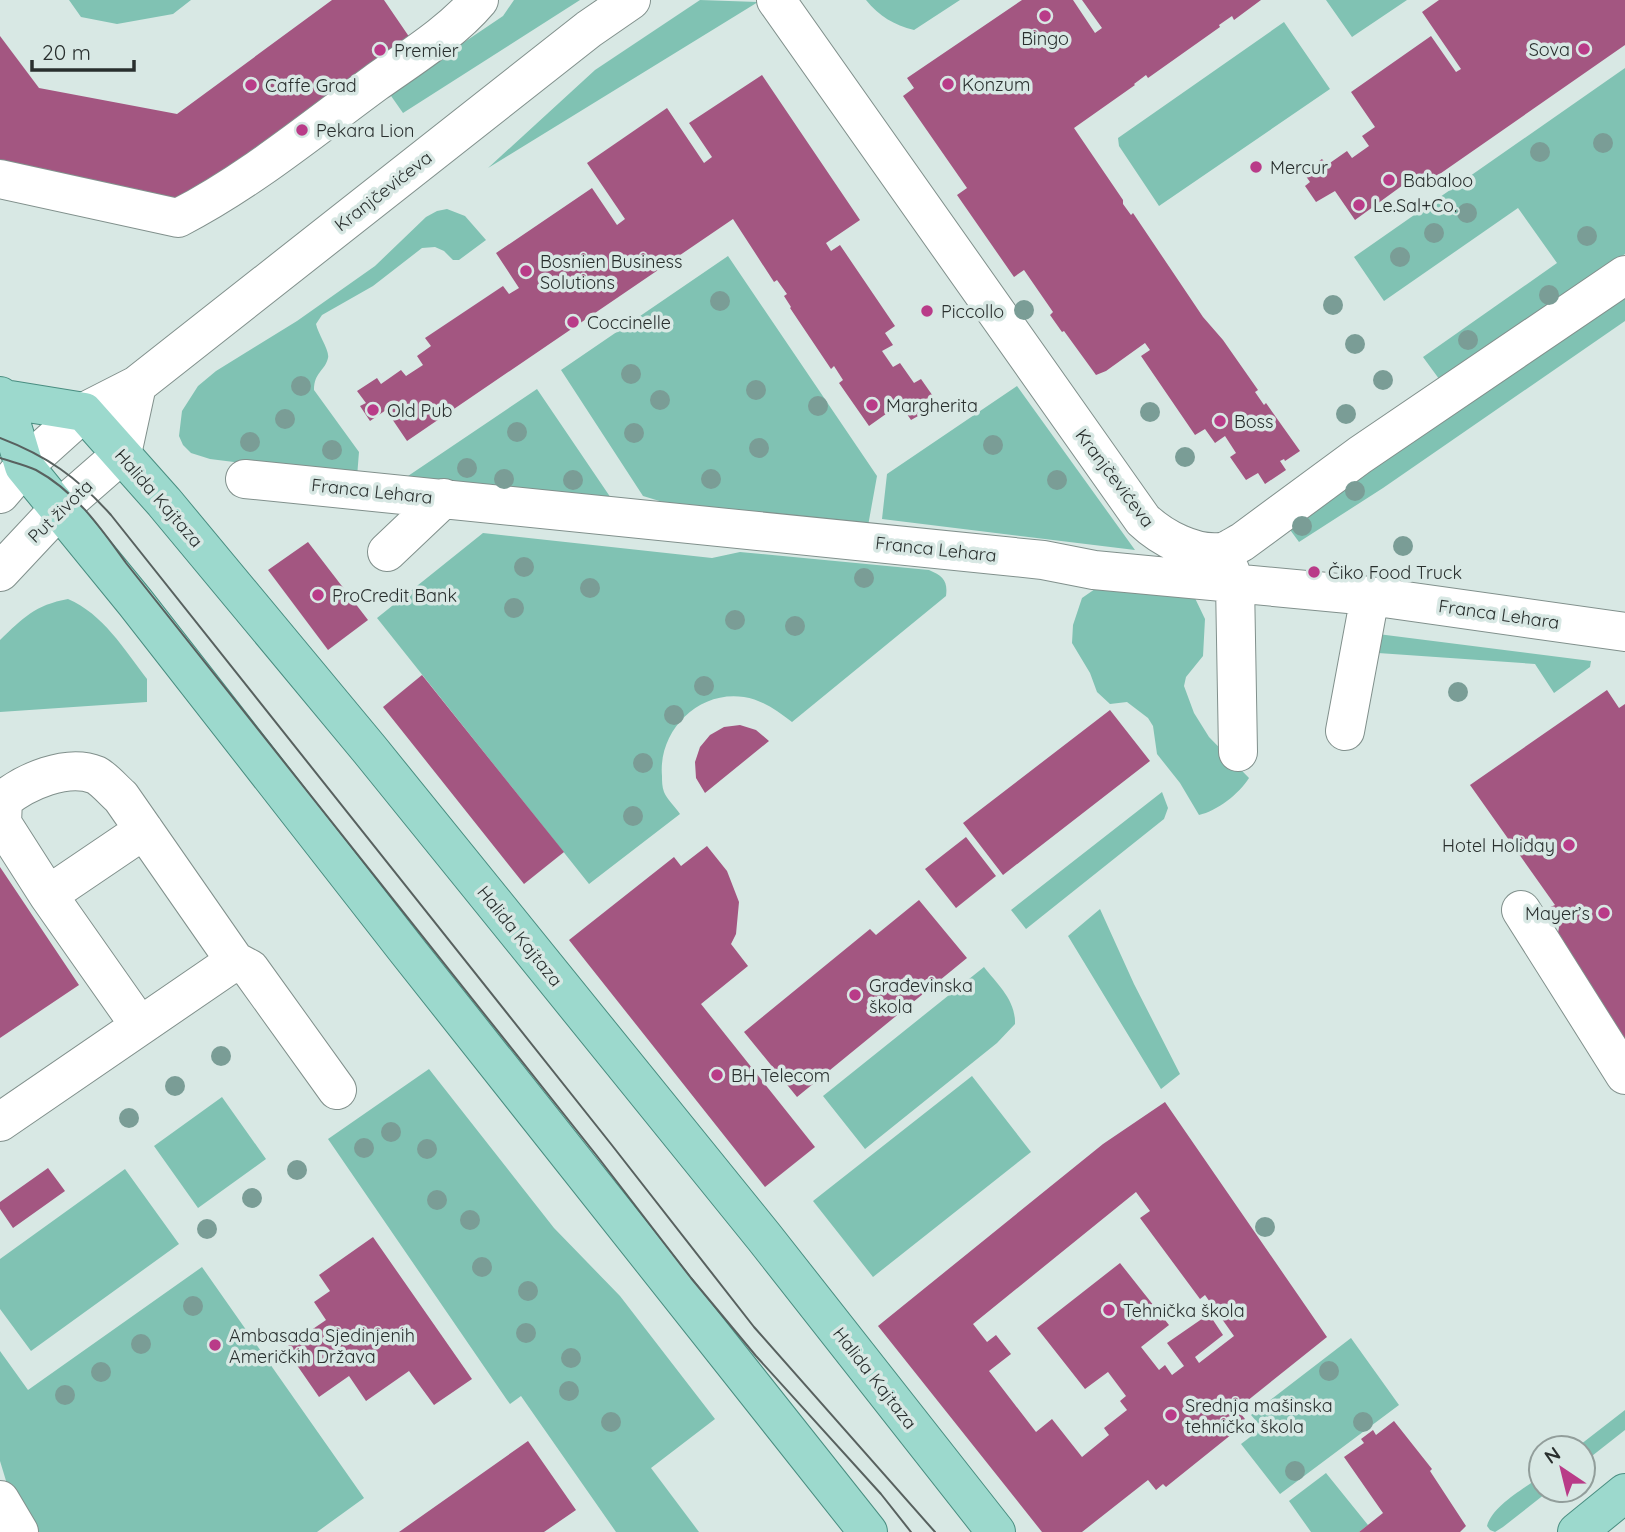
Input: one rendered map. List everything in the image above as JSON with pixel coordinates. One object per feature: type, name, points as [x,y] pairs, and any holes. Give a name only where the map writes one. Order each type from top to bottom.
[{"type":"main road","points":[[84,412],[2,398],[12,480],[59,509],[135,602],[355,885],[869,1532]]},
{"type":"main road","name":"Halida Kajtaza","points":[[84,412],[171,510],[370,750],[764,1237],[996,1532]]},
{"type":"main road","points":[[1577,1532],[1625,1493]]},
{"type":"street","points":[[0,179],[178,218],[209,202],[329,117],[441,35],[479,0]]},
{"type":"street","name":"Kranjčevićeva","points":[[84,412],[137,385],[567,46],[631,0]]},
{"type":"street","name":"Kranjčevićeva","points":[[776,0],[1143,520],[1156,533],[1229,567]]},
{"type":"street","points":[[1238,752],[1229,567],[1242,542],[1360,455],[1625,275]]},
{"type":"street","points":[[122,454],[137,385]]},
{"type":"street","points":[[12,480],[84,412]]},
{"type":"street","name":"Put života","points":[[0,572],[59,509],[122,454]]},
{"type":"street","name":"Franca Lehara","points":[[245,479],[1042,560],[1094,570],[1229,567],[1370,596],[1625,632]]},
{"type":"street","points":[[387,552],[444,498]]},
{"type":"street","points":[[1345,731],[1370,596]]},
{"type":"street","points":[[140,1026],[48,895],[2,823],[3,800],[19,788],[65,771],[96,775],[121,797],[235,961],[250,969],[337,1090]]},
{"type":"street","points":[[48,895],[144,830]]},
{"type":"street","points":[[1521,910],[1625,1075]]},
{"type":"street","points":[[0,1122],[235,961]]},
{"type":"street","points":[[0,1500],[19,1532]]},
{"type":"green space","points":[[69,0],[191,0],[173,14],[117,24],[81,17]]},
{"type":"green space","points":[[514,0],[580,0],[403,113],[389,93],[503,16]]},
{"type":"green space","points":[[700,0],[758,2],[488,168],[595,70]]},
{"type":"green space","points":[[866,0],[960,0],[914,30],[887,19]]},
{"type":"green space","points":[[1326,0],[1407,0],[1352,37]]},
{"type":"green space","points":[[1284,22],[1330,89],[1159,206],[1119,146],[1118,138]]},
{"type":"green space","points":[[1625,68],[1625,254],[1442,383],[1423,357],[1557,263],[1518,208],[1384,301],[1354,257]]},
{"type":"green space","points":[[447,209],[465,216],[486,240],[459,260],[453,260],[435,247],[422,248],[373,286],[322,315],[316,324],[328,355],[327,362],[316,379],[314,390],[359,452],[357,477],[210,459],[191,453],[183,445],[179,436],[182,411],[198,386],[216,371],[297,321],[375,266],[426,217]]},
{"type":"green space","points":[[728,256],[877,476],[868,526],[676,506],[643,496],[561,370]]},
{"type":"green space","points":[[1625,298],[1625,321],[1383,488],[1299,542],[1288,527]]},
{"type":"green space","points":[[1017,386],[1135,550],[882,519],[887,474]]},
{"type":"green space","points":[[537,389],[617,507],[410,487],[408,476]]},
{"type":"green space","points":[[483,533],[712,558],[740,552],[929,570],[944,580],[946,596],[792,722],[764,703],[744,697],[711,700],[684,717],[674,729],[662,759],[663,790],[680,814],[589,884],[377,618]]},
{"type":"green space","points":[[1095,589],[1193,594],[1205,619],[1203,656],[1186,677],[1184,686],[1194,713],[1209,737],[1249,778],[1234,796],[1213,810],[1199,815],[1180,783],[1157,754],[1153,726],[1148,718],[1127,702],[1110,704],[1097,692],[1090,673],[1072,643],[1073,625],[1082,598]]},
{"type":"green space","points":[[68,599],[92,614],[121,644],[147,679],[147,702],[0,712],[0,640],[30,614],[47,605]]},
{"type":"green space","points":[[1370,633],[1591,661],[1590,667],[1554,693],[1535,664],[1378,653]]},
{"type":"green space","points":[[1162,792],[1168,808],[1164,819],[1026,929],[1011,910]]},
{"type":"green space","points":[[1100,909],[1134,984],[1180,1074],[1161,1089],[1068,936]]},
{"type":"green space","points":[[984,967],[1009,1000],[1015,1024],[997,1043],[865,1149],[823,1096]]},
{"type":"green space","points":[[429,1069],[554,1228],[620,1296],[715,1419],[651,1468],[699,1532],[616,1532],[521,1396],[510,1404],[507,1400],[328,1139]]},
{"type":"green space","points":[[972,1076],[1031,1152],[873,1277],[813,1201]]},
{"type":"green space","points":[[222,1097],[266,1159],[198,1208],[154,1146]]},
{"type":"green space","points":[[125,1169],[179,1244],[31,1351],[0,1309],[0,1259]]},
{"type":"green space","points":[[202,1267],[364,1498],[317,1532],[39,1532],[7,1484],[0,1461],[0,1351],[28,1390]]},
{"type":"green space","points":[[1351,1338],[1399,1405],[1280,1494],[1241,1444],[1262,1428],[1251,1415]]},
{"type":"green space","points":[[1625,1410],[1625,1430],[1597,1452],[1597,1434],[1594,1434]]},
{"type":"green space","points":[[1326,1473],[1368,1525],[1359,1532],[1311,1532],[1289,1501]]},
{"type":"green space","points":[[1527,1486],[1527,1504],[1532,1504],[1495,1532],[1490,1530],[1487,1526],[1490,1518]]},
{"type":"building","points":[[332,0],[384,0],[412,41],[180,206],[0,164],[0,36],[39,88],[177,114]]},
{"type":"building","points":[[1022,0],[1073,0],[1095,33],[1102,28],[1082,0],[1261,0],[1234,20],[1232,16],[1074,128],[1123,200],[1123,204],[1131,215],[1133,213],[1203,317],[1223,340],[1258,390],[1255,392],[1264,405],[1266,403],[1300,451],[1285,461],[1280,461],[1286,470],[1265,484],[1258,473],[1246,480],[1230,457],[1236,453],[1225,436],[1215,443],[1205,429],[1195,435],[1141,356],[1150,350],[1145,343],[1106,371],[1096,375],[1050,315],[1053,312],[1024,270],[1014,277],[957,195],[967,188],[903,96],[914,88],[907,78]]},
{"type":"building","points":[[1439,0],[1625,0],[1625,45],[1421,187],[1414,177],[1355,220],[1335,191],[1316,202],[1305,186],[1310,182],[1303,172],[1322,159],[1327,165],[1347,151],[1352,158],[1369,146],[1362,136],[1375,127],[1351,92],[1431,36],[1456,72],[1461,69],[1422,12]]},
{"type":"building","points":[[762,75],[860,220],[826,243],[831,251],[840,245],[895,326],[885,333],[893,345],[882,351],[893,367],[900,363],[914,383],[921,379],[935,399],[924,406],[927,411],[911,420],[900,404],[869,426],[839,383],[843,380],[834,366],[831,369],[790,308],[784,296],[787,294],[777,280],[774,282],[733,219],[407,441],[386,410],[370,421],[360,406],[366,403],[357,391],[377,378],[381,384],[401,370],[406,376],[423,365],[417,356],[431,346],[425,338],[503,286],[509,294],[519,288],[496,253],[592,188],[617,225],[625,219],[587,163],[667,108],[704,163],[712,157],[689,123]]},
{"type":"building","name":"ProCredit Bank","points":[[308,542],[368,620],[328,650],[268,570]]},
{"type":"building","points":[[422,675],[564,852],[524,884],[383,707]]},
{"type":"building","name":"Hotel Holiday","points":[[1607,690],[1619,708],[1625,704],[1625,1059],[1557,939],[1559,927],[1546,909],[1555,905],[1470,785]]},
{"type":"building","points":[[1110,710],[1150,761],[1003,875],[963,823]]},
{"type":"building","points":[[740,725],[756,730],[769,741],[705,793],[696,778],[695,762],[700,747],[710,735],[724,727]]},
{"type":"building","points":[[966,837],[996,876],[956,908],[925,869]]},
{"type":"building","name":"BH Telecom","points":[[707,846],[727,871],[739,902],[736,934],[731,944],[748,966],[701,1004],[815,1147],[765,1187],[569,940],[674,857],[681,866]]},
{"type":"building","points":[[0,867],[79,985],[0,1038]]},
{"type":"building","name":"Građevinska škola","points":[[919,900],[967,958],[797,1097],[744,1032],[870,929],[876,935]]},
{"type":"building","name":"Tehnička škola","points":[[1165,1102],[1327,1337],[1237,1409],[1245,1419],[1234,1427],[1237,1430],[1166,1487],[1163,1484],[1156,1490],[1148,1480],[1082,1532],[1042,1532],[878,1326],[1103,1144]],"holes":[[[1136,1192],[1150,1211],[1140,1218],[1200,1299],[1205,1295],[1234,1336],[1199,1363],[1195,1357],[1223,1335],[1209,1314],[1167,1343],[1184,1366],[1172,1375],[1165,1365],[1159,1370],[1141,1347],[1169,1325],[1120,1263],[1037,1328],[1085,1389],[1108,1372],[1126,1396],[1120,1401],[1127,1410],[1104,1428],[1109,1435],[1082,1457],[1052,1419],[1036,1432],[989,1371],[1011,1354],[996,1335],[987,1342],[973,1324]]]},
{"type":"building","points":[[48,1168],[65,1191],[13,1228],[0,1209],[0,1202]]},
{"type":"building","points":[[373,1237],[472,1379],[434,1405],[409,1371],[366,1401],[349,1376],[319,1397],[285,1348],[326,1320],[314,1302],[330,1291],[319,1275]]},
{"type":"building","points":[[1394,1421],[1432,1469],[1430,1471],[1466,1526],[1460,1532],[1359,1532],[1383,1513],[1344,1457],[1364,1443],[1361,1439],[1373,1430],[1376,1435]]},
{"type":"building","points":[[528,1441],[576,1510],[544,1532],[399,1532]]},
{"type":"tram line","points":[[0,438],[32,452],[60,469],[86,489],[111,515],[754,1327],[935,1532]]},
{"type":"tram line","points":[[0,458],[36,470],[63,488],[86,511],[691,1278],[756,1356],[881,1494],[911,1532]]},
{"type":"place","name":"Bingo","points":[[1045,16]]},
{"type":"place","name":"Sova","points":[[1584,49]]},
{"type":"place","name":"Premier","points":[[380,50]]},
{"type":"place","name":"Konzum","points":[[948,84]]},
{"type":"place","name":"Caffe Grad","points":[[251,85]]},
{"type":"place","name":"Pekara Lion","points":[[302,130]]},
{"type":"place","name":"Mercur","points":[[1256,167]]},
{"type":"place","name":"Babaloo","points":[[1389,180]]},
{"type":"place","name":"Le.Sal+Co.","points":[[1359,205]]},
{"type":"place","name":"Bosnien Business Solutions","points":[[526,271]]},
{"type":"place","name":"Piccollo","points":[[927,311]]},
{"type":"place","name":"Coccinelle","points":[[573,322]]},
{"type":"place","name":"Margherita","points":[[872,405]]},
{"type":"place","name":"Old Pub","points":[[373,410]]},
{"type":"place","name":"Boss","points":[[1220,421]]},
{"type":"place","name":"Čiko Food Truck","points":[[1314,572]]},
{"type":"place","name":"ProCredit Bank","points":[[318,595]]},
{"type":"place","name":"Hotel Holiday","points":[[1569,845]]},
{"type":"place","name":"Mayer’s","points":[[1604,913]]},
{"type":"place","name":"Građevinska škola","points":[[855,995]]},
{"type":"place","name":"BH Telecom","points":[[717,1075]]},
{"type":"place","name":"Tehnička škola","points":[[1109,1310]]},
{"type":"place","name":"Ambasada Sjedinjenih Američkih Država","points":[[215,1345]]},
{"type":"place","name":"Srednja mašinska tehnička škola","points":[[1171,1415]]}]
